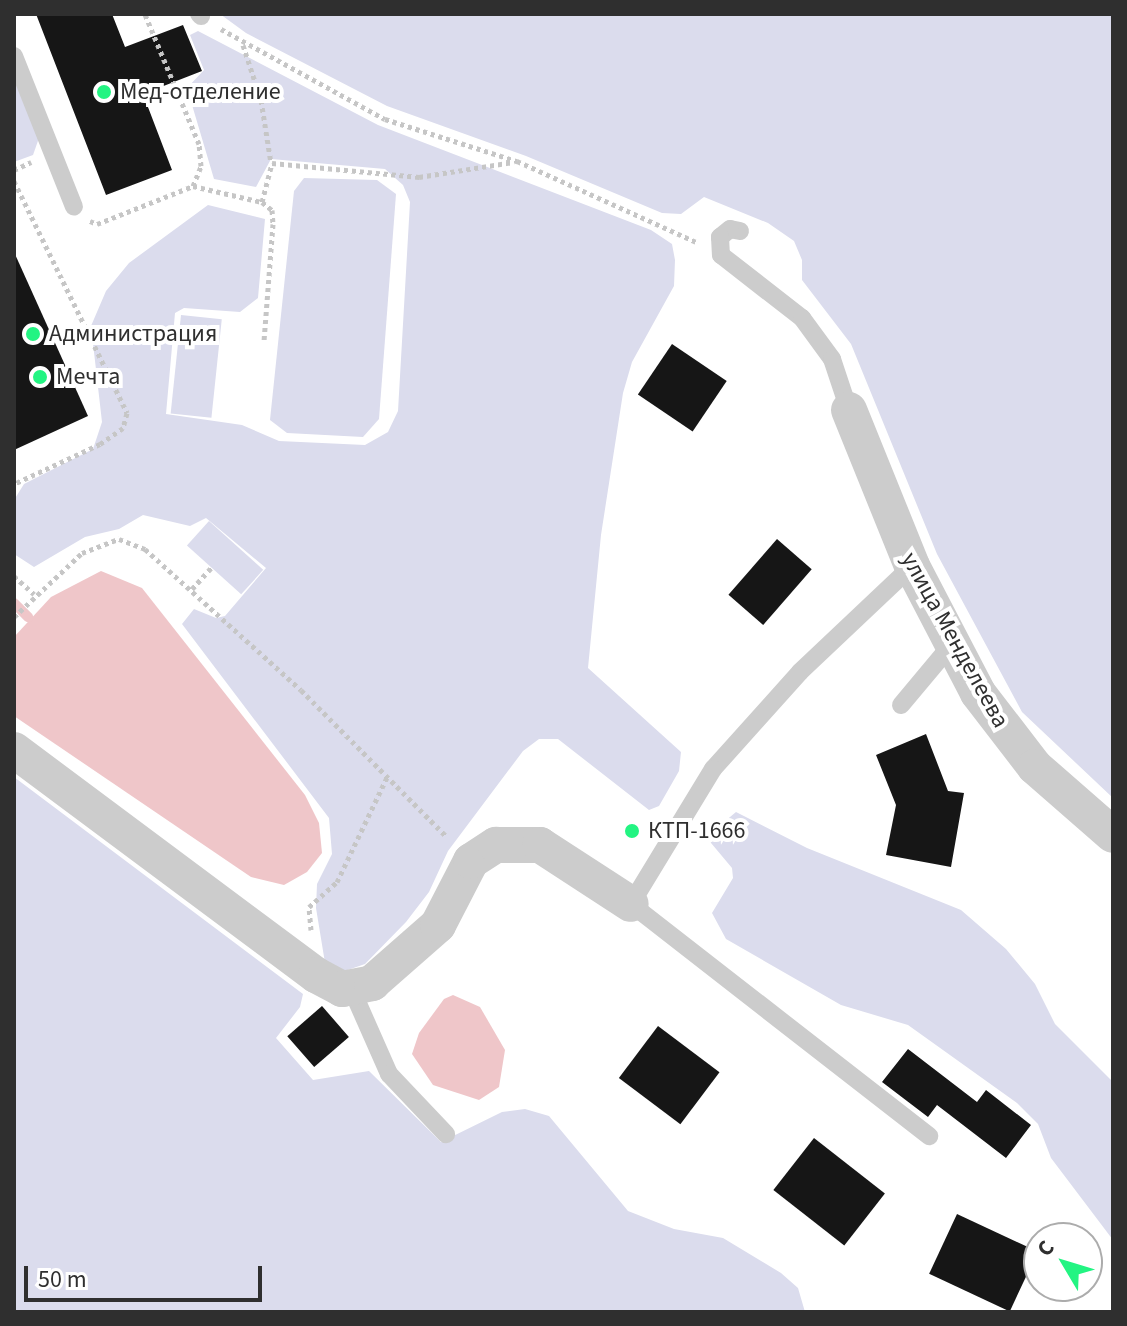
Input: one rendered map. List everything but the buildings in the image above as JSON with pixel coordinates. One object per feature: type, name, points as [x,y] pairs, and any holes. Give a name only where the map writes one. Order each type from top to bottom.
[{"type":"street","name":"улица Менделеева","points":[[849,410],[912,566],[952,644],[1002,730],[1035,767],[1113,835]]},
{"type":"street","points":[[14,750],[316,975],[352,990],[372,983],[438,925],[471,861],[496,845],[540,845],[631,904]]},
{"type":"lane","points":[[14,56],[74,207]]},
{"type":"lane","points":[[740,231],[730,229],[720,237],[721,255],[802,318],[832,359],[849,410]]},
{"type":"lane","points":[[912,566],[800,672],[713,769],[631,904],[929,1136]]},
{"type":"lane","points":[[901,705],[952,644]]},
{"type":"lane","points":[[352,990],[389,1074],[446,1134]]},
{"type":"path","points":[[145,14],[199,144],[201,166],[193,186]]},
{"type":"path","points":[[200,15],[243,44],[385,119],[517,161],[721,255]]},
{"type":"path","points":[[243,44],[261,100],[272,163],[262,202]]},
{"type":"path","points":[[272,163],[419,177],[517,161]]},
{"type":"path","points":[[14,181],[127,413],[123,428],[100,444],[14,484]]},
{"type":"path","points":[[74,207],[97,224],[193,186],[262,202],[272,210],[273,224],[264,341]]},
{"type":"path","points":[[14,617],[34,594],[82,553],[119,539],[145,549],[192,589],[471,861]]},
{"type":"path","points":[[192,589],[212,567]]},
{"type":"path","points":[[14,576],[34,594]]},
{"type":"path","points":[[309,907],[337,882],[387,777]]},
{"type":"shaded area","points":[[220,14],[1113,14],[1113,798],[1022,712],[937,554],[851,344],[802,280],[802,260],[794,241],[768,223],[704,197],[681,214],[662,213],[526,156],[387,106],[246,33]]},
{"type":"shaded area","points":[[198,31],[378,125],[651,230],[672,244],[675,260],[674,286],[632,362],[623,393],[601,535],[588,668],[681,752],[679,771],[659,806],[649,810],[558,739],[539,739],[523,751],[448,851],[429,892],[406,922],[365,964],[339,973],[326,969],[316,908],[317,884],[332,854],[329,818],[182,624],[194,609],[216,618],[225,616],[266,568],[206,518],[190,526],[143,515],[119,529],[85,537],[34,567],[14,554],[14,500],[24,484],[93,449],[102,422],[91,326],[106,291],[129,263],[208,205],[265,219],[258,298],[240,312],[184,308],[175,313],[166,414],[242,425],[279,441],[365,445],[388,432],[398,411],[410,202],[403,185],[385,169],[271,159],[256,187],[214,179],[187,88],[204,70],[190,35]]},
{"type":"shaded area","points":[[14,76],[39,138],[33,155],[14,162]]},
{"type":"shaded area","points":[[304,178],[377,180],[396,194],[379,419],[363,437],[287,433],[270,420],[294,191]]},
{"type":"shaded area","points":[[181,315],[222,319],[211,418],[171,413]]},
{"type":"shaded area","points":[[209,521],[263,570],[241,594],[187,546]]},
{"type":"shaded area","points":[[101,571],[142,588],[305,795],[319,823],[322,853],[307,872],[284,885],[251,877],[14,716],[14,637],[51,597]]},
{"type":"shaded area","points":[[14,777],[303,994],[300,1007],[276,1038],[313,1080],[369,1071],[441,1142],[502,1112],[525,1109],[549,1116],[628,1211],[674,1229],[723,1238],[781,1273],[798,1288],[805,1312],[14,1312]]},
{"type":"shaded area","points":[[736,812],[807,848],[961,910],[1006,949],[1035,984],[1055,1024],[1113,1082],[1113,1240],[1103,1222],[1099,1222],[1051,1158],[1038,1124],[1017,1103],[908,1025],[841,1005],[726,939],[712,913],[733,878],[732,868],[706,837]]},
{"type":"shaded area","points":[[453,995],[480,1007],[505,1050],[499,1087],[479,1100],[433,1085],[412,1054],[419,1033],[444,999]]},
{"type":"waterway","points":[[14,603],[28,617]]},
{"type":"place","name":"Мед-отделение","points":[[104,92]]},
{"type":"place","name":"Администрация","points":[[33,334]]},
{"type":"place","name":"Мечта","points":[[40,377]]},
{"type":"place","name":"КТП-1666","points":[[632,831]]}]
